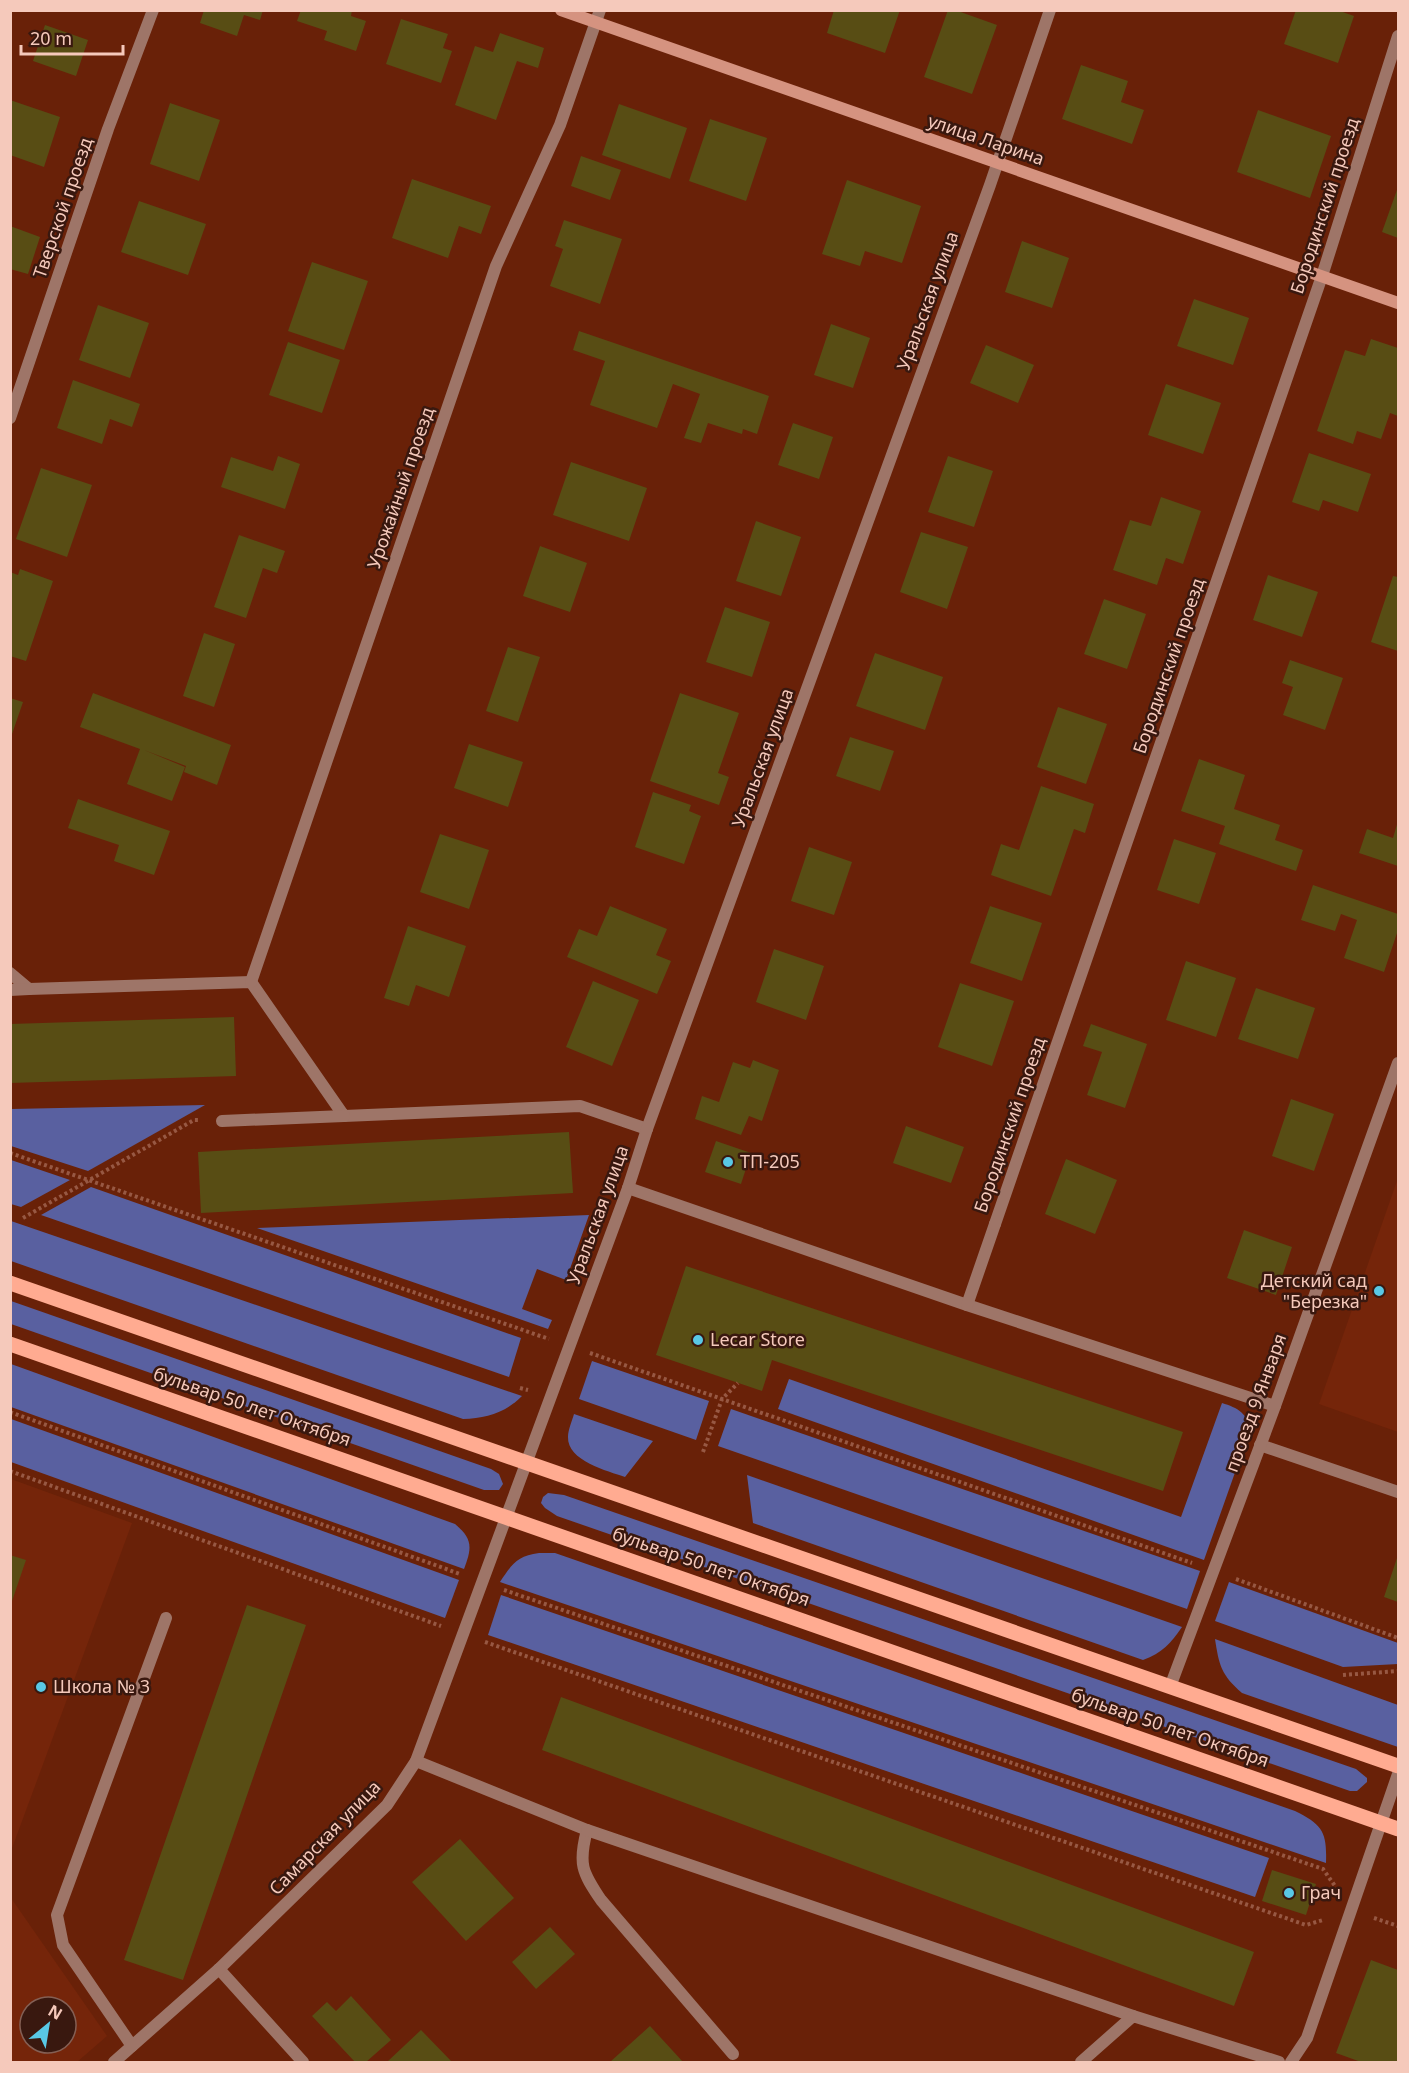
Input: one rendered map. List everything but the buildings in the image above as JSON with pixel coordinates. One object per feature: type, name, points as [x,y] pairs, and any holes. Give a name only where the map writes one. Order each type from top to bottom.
[{"type":"main road","name":"бульвар 50 лет Октября","points":[[10,1282],[1398,1766]]},
{"type":"main road","name":"бульвар 50 лет Октября","points":[[10,1344],[1398,1829]]},
{"type":"street","name":"Тверской проезд","points":[[10,418],[105,140],[153,10]]},
{"type":"street","name":"улица Ларина","points":[[561,10],[598,17],[997,163],[1398,303]]},
{"type":"street","name":"Уральская улица","points":[[506,1516],[628,1188],[647,1129],[997,163],[1050,10]]},
{"type":"street","name":"Урожайный проезд","points":[[251,982],[496,266],[560,125],[598,17]]},
{"type":"street","name":"Бородинский проезд","points":[[967,1305],[1322,276],[1398,36]]},
{"type":"street","points":[[10,973],[29,989]]},
{"type":"street","points":[[10,990],[251,982],[344,1116]]},
{"type":"street","name":"проезд 9 Января","points":[[1170,1687],[1275,1406],[1398,1063]]},
{"type":"street","points":[[222,1121],[580,1106],[647,1129]]},
{"type":"street","points":[[628,1188],[967,1305],[1275,1406]]},
{"type":"street","points":[[1260,1445],[1398,1492]]},
{"type":"street","name":"Самарская улица","points":[[114,2062],[219,1969],[387,1805],[416,1761],[506,1516]]},
{"type":"street","points":[[132,2046],[63,1945],[57,1915],[166,1618]]},
{"type":"street","points":[[416,1761],[586,1830],[1133,2016],[1279,2062]]},
{"type":"street","points":[[1292,2062],[1307,2038],[1398,1774]]},
{"type":"street","points":[[586,1830],[581,1851],[582,1865],[601,1900],[733,2054]]},
{"type":"street","points":[[219,1969],[303,2062]]},
{"type":"street","points":[[1081,2062],[1133,2016]]},
{"type":"path","points":[[23,1218],[194,1120],[222,1121]]},
{"type":"path","points":[[10,1153],[538,1335]]},
{"type":"path","points":[[590,1353],[1202,1566]]},
{"type":"path","points":[[703,1452],[722,1399],[738,1383]]},
{"type":"path","points":[[10,1412],[481,1582],[1323,1869],[1352,1910],[1398,1926]]},
{"type":"path","points":[[10,1471],[462,1633],[1306,1925],[1352,1910]]},
{"type":"path","points":[[1231,1577],[1398,1638]]},
{"type":"path","points":[[1343,1675],[1398,1671]]},
{"type":"shaded area","points":[[205,1105],[88,1171],[11,1146],[11,1109]]},
{"type":"shaded area","points":[[11,1160],[70,1180],[21,1207],[11,1204]]},
{"type":"shaded area","name":"Детский сад \"Березка\"","points":[[1398,1178],[1398,1432],[1319,1404]]},
{"type":"shaded area","points":[[91,1187],[521,1338],[509,1377],[41,1215]]},
{"type":"shaded area","points":[[589,1215],[566,1280],[537,1269],[522,1309],[552,1320],[548,1329],[257,1228]]},
{"type":"shaded area","points":[[11,1221],[522,1396],[509,1407],[495,1414],[463,1419],[11,1261]]},
{"type":"shaded area","points":[[11,1301],[491,1469],[499,1474],[503,1484],[499,1490],[484,1490],[11,1324]]},
{"type":"shaded area","points":[[592,1361],[709,1401],[696,1440],[579,1399]]},
{"type":"shaded area","points":[[11,1364],[455,1524],[465,1534],[469,1544],[469,1555],[464,1569],[11,1407]]},
{"type":"shaded area","points":[[789,1379],[1181,1517],[1222,1403],[1233,1407],[1245,1416],[1249,1433],[1204,1560],[778,1409]]},
{"type":"shaded area","points":[[731,1409],[1200,1571],[1187,1609],[718,1446]]},
{"type":"shaded area","points":[[574,1414],[653,1441],[625,1477],[609,1472],[581,1459],[569,1445],[568,1434]]},
{"type":"shaded area","points":[[11,1419],[459,1580],[445,1618],[11,1462]]},
{"type":"shaded area","points":[[747,1475],[1182,1627],[1166,1647],[1143,1660],[753,1523]]},
{"type":"shaded area","name":"Школа № 3","points":[[11,1479],[132,1523],[11,1851]]},
{"type":"shaded area","points":[[548,1493],[564,1495],[1356,1769],[1367,1778],[1367,1782],[1357,1791],[1350,1791],[557,1516],[541,1503],[543,1497]]},
{"type":"shaded area","points":[[539,1553],[555,1553],[1295,1811],[1312,1821],[1321,1831],[1326,1844],[1326,1863],[500,1582],[508,1570],[520,1559]]},
{"type":"shaded area","points":[[1229,1582],[1398,1643],[1398,1664],[1343,1667],[1215,1621]]},
{"type":"shaded area","points":[[501,1595],[1269,1858],[1255,1897],[488,1635]]},
{"type":"shaded area","points":[[1215,1639],[1398,1705],[1398,1747],[1242,1693],[1229,1681],[1222,1669]]},
{"type":"shaded area","points":[[11,1898],[107,2036],[77,2062],[11,2062]]},
{"type":"place","name":"ТП-205","points":[[728,1162]]},
{"type":"place","name":"Детский сад \"Березка\"","points":[[1379,1291]]},
{"type":"place","name":"Lecar Store","points":[[698,1340]]},
{"type":"place","name":"Школа № 3","points":[[41,1687]]},
{"type":"place","name":"Грач","points":[[1289,1893]]}]
